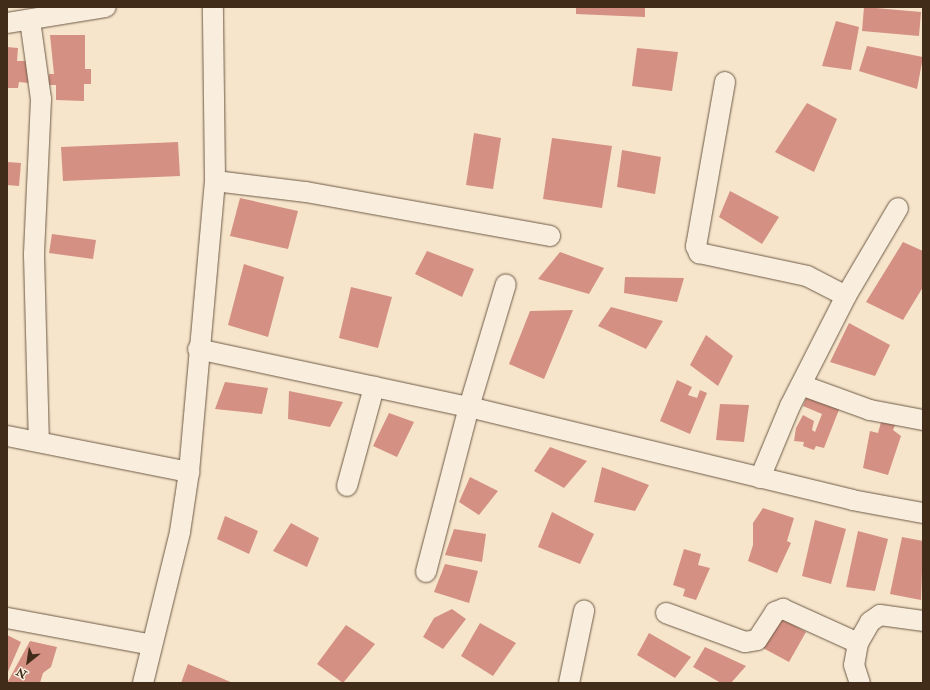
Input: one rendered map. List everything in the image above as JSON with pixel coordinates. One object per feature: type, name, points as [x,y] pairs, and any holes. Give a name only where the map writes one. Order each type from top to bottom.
[{"type":"street","points":[[7,23],[106,7]]},
{"type":"street","points":[[143,683],[180,532],[189,472],[198,349],[215,181],[213,7]]},
{"type":"street","points":[[30,20],[41,99],[34,255],[39,442]]},
{"type":"street","points":[[724,82],[696,246],[699,254],[807,276],[846,296]]},
{"type":"street","points":[[215,181],[306,192],[550,236]]},
{"type":"street","points":[[760,478],[801,385],[846,296],[898,208]]},
{"type":"street","points":[[426,572],[469,407],[506,284]]},
{"type":"street","points":[[198,349],[469,407],[760,478],[923,513]]},
{"type":"street","points":[[801,385],[870,410],[923,420]]},
{"type":"street","points":[[347,486],[374,387]]},
{"type":"street","points":[[7,436],[189,472]]},
{"type":"street","points":[[666,613],[745,642],[756,640],[775,612],[783,609],[858,643]]},
{"type":"street","points":[[569,683],[584,611]]},
{"type":"street","points":[[860,683],[854,665],[858,643],[870,622],[880,615],[923,621]]},
{"type":"street","points":[[7,618],[152,645]]},
{"type":"building","points":[[576,7],[645,7],[645,17],[576,14]]},
{"type":"building","points":[[864,7],[921,12],[919,36],[862,31]]},
{"type":"building","points":[[836,21],[859,27],[851,70],[822,66]]},
{"type":"building","points":[[50,35],[85,35],[85,69],[91,69],[91,84],[84,84],[84,101],[56,100],[56,85],[49,85],[49,74],[54,74]]},
{"type":"building","points":[[867,46],[923,57],[917,89],[859,71]]},
{"type":"building","points":[[7,47],[18,48],[17,61],[30,61],[29,83],[19,82],[18,88],[7,88]]},
{"type":"building","points":[[637,48],[678,52],[672,91],[632,86]]},
{"type":"building","points":[[807,103],[837,119],[814,172],[775,152]]},
{"type":"building","points":[[474,133],[501,138],[493,189],[466,185]]},
{"type":"building","points":[[552,138],[612,146],[602,208],[543,199]]},
{"type":"building","points":[[178,142],[180,176],[63,181],[61,147]]},
{"type":"building","points":[[622,150],[661,157],[655,194],[617,187]]},
{"type":"building","points":[[7,162],[21,163],[19,186],[7,185]]},
{"type":"building","points":[[730,191],[779,217],[762,244],[719,217]]},
{"type":"building","points":[[240,198],[298,211],[288,249],[230,236]]},
{"type":"building","points":[[52,234],[96,240],[93,259],[49,253]]},
{"type":"building","points":[[903,242],[923,251],[923,287],[903,320],[866,302]]},
{"type":"building","points":[[427,251],[474,269],[462,297],[415,274]]},
{"type":"building","points":[[560,252],[604,268],[589,294],[538,279]]},
{"type":"building","points":[[244,264],[284,277],[268,337],[228,325]]},
{"type":"building","points":[[625,277],[684,278],[677,302],[624,293]]},
{"type":"building","points":[[351,287],[392,297],[378,348],[339,338]]},
{"type":"building","points":[[611,307],[663,321],[646,349],[598,326]]},
{"type":"building","points":[[573,310],[544,379],[509,364],[530,311]]},
{"type":"building","points":[[849,323],[890,345],[875,376],[830,362]]},
{"type":"building","points":[[706,335],[733,356],[718,386],[690,365]]},
{"type":"building","points":[[677,380],[692,387],[688,395],[697,398],[700,390],[707,393],[690,434],[660,421]]},
{"type":"building","points":[[225,382],[268,388],[262,414],[215,409]]},
{"type":"building","points":[[289,391],[343,402],[330,427],[288,419]]},
{"type":"building","points":[[809,392],[842,402],[824,448],[816,446],[814,450],[803,446],[804,442],[794,441],[796,428],[803,415],[814,421],[812,430],[815,432],[822,414],[803,406]]},
{"type":"building","points":[[720,404],[749,405],[744,442],[716,440]]},
{"type":"building","points":[[389,413],[414,422],[397,457],[373,446]]},
{"type":"building","points":[[883,415],[897,421],[893,430],[901,436],[888,475],[863,468],[870,431],[878,433]]},
{"type":"building","points":[[550,447],[587,461],[564,488],[534,471]]},
{"type":"building","points":[[602,467],[649,485],[635,511],[594,502]]},
{"type":"building","points":[[470,477],[498,491],[479,515],[459,502]]},
{"type":"building","points":[[763,508],[794,518],[787,541],[791,543],[777,573],[748,561],[753,545],[753,523]]},
{"type":"building","points":[[552,512],[594,534],[580,564],[538,547]]},
{"type":"building","points":[[225,516],[258,531],[249,554],[217,539]]},
{"type":"building","points":[[815,520],[846,529],[831,584],[802,576]]},
{"type":"building","points":[[291,523],[319,538],[307,567],[273,551]]},
{"type":"building","points":[[454,529],[486,534],[482,562],[445,555]]},
{"type":"building","points":[[858,531],[888,539],[875,591],[846,587]]},
{"type":"building","points":[[902,537],[923,541],[921,600],[890,594]]},
{"type":"building","points":[[684,549],[701,554],[698,565],[710,568],[696,600],[683,596],[685,589],[673,585]]},
{"type":"building","points":[[445,564],[478,571],[469,603],[434,592]]},
{"type":"building","points":[[452,609],[466,619],[443,649],[423,637],[434,618]]},
{"type":"building","points":[[776,615],[806,632],[789,662],[759,646]]},
{"type":"building","points":[[480,623],[516,643],[493,676],[461,656]]},
{"type":"building","points":[[346,625],[375,644],[343,683],[317,664]]},
{"type":"building","points":[[649,633],[691,657],[675,678],[637,655]]},
{"type":"building","points":[[7,635],[21,642],[7,674]]},
{"type":"building","points":[[30,641],[57,647],[51,667],[43,673],[40,683],[7,683]]},
{"type":"building","points":[[705,647],[746,666],[731,683],[721,683],[693,667]]},
{"type":"building","points":[[188,664],[233,683],[181,683]]}]
